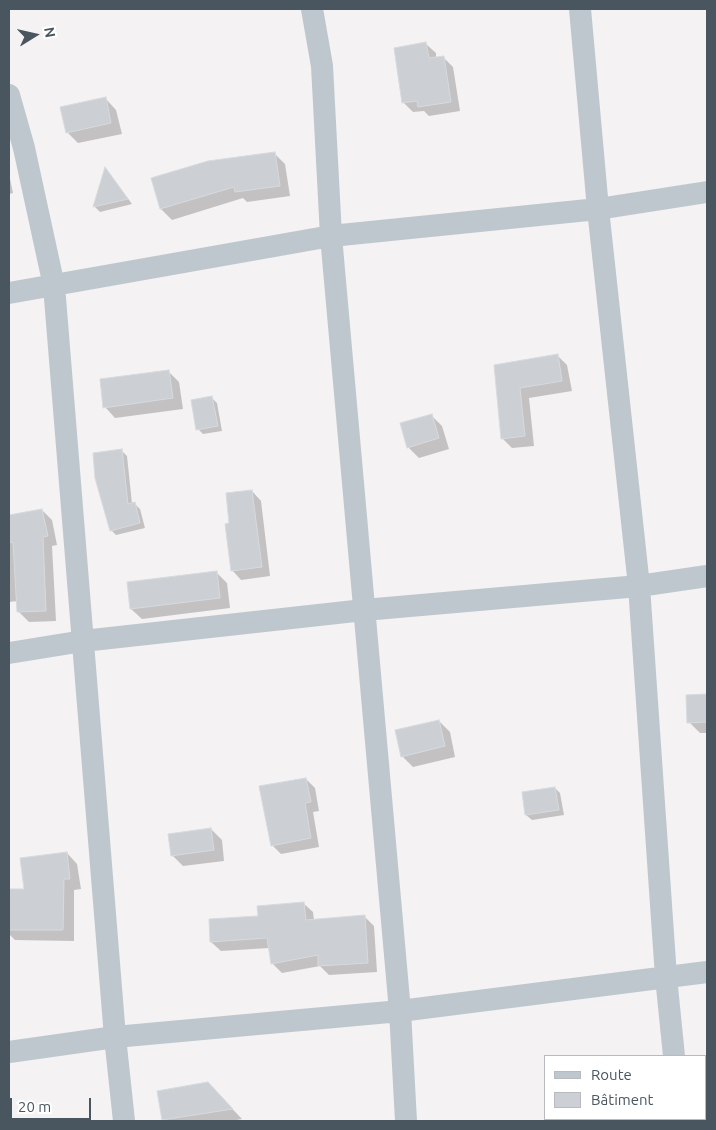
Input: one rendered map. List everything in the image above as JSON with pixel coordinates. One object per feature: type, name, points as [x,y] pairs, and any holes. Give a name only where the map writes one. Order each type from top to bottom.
[{"type":"street","points":[[312,9],[322,66],[331,236],[400,1011],[406,1121]]},
{"type":"street","points":[[580,9],[598,208],[639,586],[666,977],[674,1055]]},
{"type":"street","points":[[9,95],[24,148],[54,286],[124,1121]]},
{"type":"street","points":[[9,293],[331,236],[598,208],[707,192]]},
{"type":"street","points":[[9,653],[84,641],[364,610],[639,586],[707,576]]},
{"type":"street","points":[[9,1052],[116,1037],[400,1011],[707,972]]},
{"type":"building","points":[[426,42],[429,58],[444,56],[451,102],[418,107],[417,101],[402,103],[394,48]]},
{"type":"building","points":[[106,97],[111,123],[66,133],[60,107]]},
{"type":"building","points":[[275,152],[280,186],[235,192],[234,187],[160,209],[151,178],[208,161]]},
{"type":"building","points":[[105,167],[128,199],[93,207]]},
{"type":"building","points":[[558,354],[562,381],[520,388],[525,436],[501,439],[494,365]]},
{"type":"building","points":[[169,370],[173,398],[103,408],[100,379]]},
{"type":"building","points":[[212,396],[218,426],[196,430],[191,400]]},
{"type":"building","points":[[432,414],[439,438],[407,448],[400,423]]},
{"type":"building","points":[[122,449],[128,504],[135,502],[140,523],[110,531],[95,478],[93,453]]},
{"type":"building","points":[[252,490],[262,567],[231,571],[225,524],[229,523],[226,493]]},
{"type":"building","points":[[42,509],[48,536],[43,537],[46,611],[17,612],[13,542],[9,543],[9,515]]},
{"type":"building","points":[[217,571],[220,598],[130,609],[127,582]]},
{"type":"building","points":[[707,694],[707,722],[687,723],[686,695]]},
{"type":"building","points":[[439,720],[445,746],[401,757],[395,730]]},
{"type":"building","points":[[306,778],[311,802],[305,803],[311,838],[271,846],[259,786]]},
{"type":"building","points":[[555,787],[559,810],[525,815],[522,792]]},
{"type":"building","points":[[211,828],[214,850],[171,856],[168,834]]},
{"type":"building","points":[[67,852],[70,879],[64,879],[63,930],[9,930],[9,889],[24,889],[20,858]]},
{"type":"building","points":[[304,902],[306,920],[365,915],[368,963],[318,966],[318,955],[271,964],[267,938],[210,942],[209,919],[258,916],[257,906]]},
{"type":"building","points":[[208,1082],[233,1109],[162,1120],[157,1091]]}]
